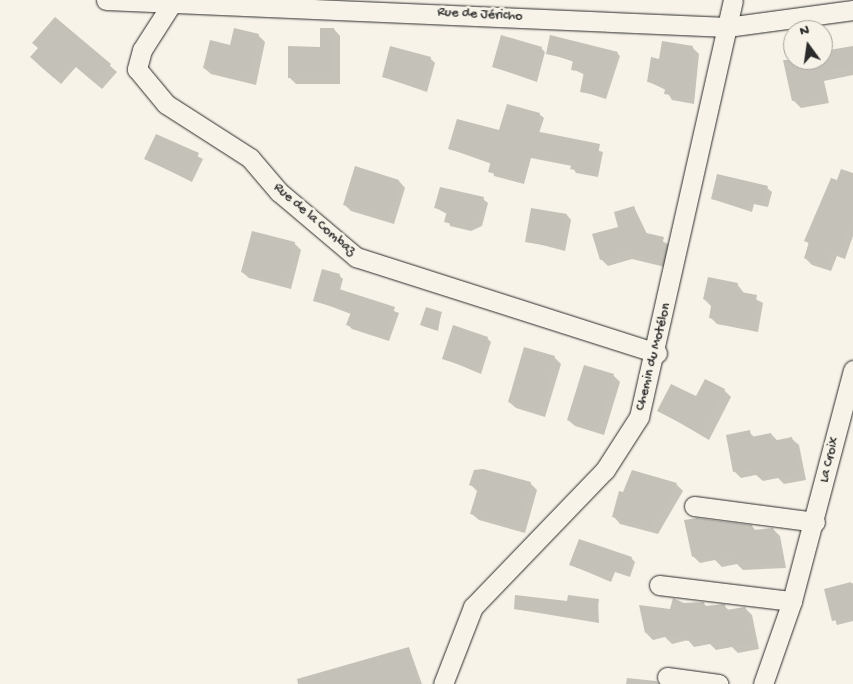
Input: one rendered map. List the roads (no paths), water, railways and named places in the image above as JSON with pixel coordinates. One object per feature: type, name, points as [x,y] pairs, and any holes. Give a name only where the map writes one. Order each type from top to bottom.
[{"type":"street","name":"Rue de Jéricho","points":[[106,0],[420,6],[727,27],[853,10]]},
{"type":"street","points":[[727,27],[733,0]]},
{"type":"street","name":"Rue de la Combaz","points":[[174,1],[142,50],[137,69],[166,104],[250,158],[279,192],[356,257],[657,353]]},
{"type":"street","name":"Chemin du Motélon","points":[[443,684],[473,607],[605,470],[639,417],[657,353],[727,27]]},
{"type":"street","name":"La Croix","points":[[763,684],[792,601],[815,522],[853,370]]},
{"type":"street","points":[[694,506],[815,522]]},
{"type":"street","points":[[659,585],[792,601]]},
{"type":"street","points":[[667,677],[719,684]]}]
